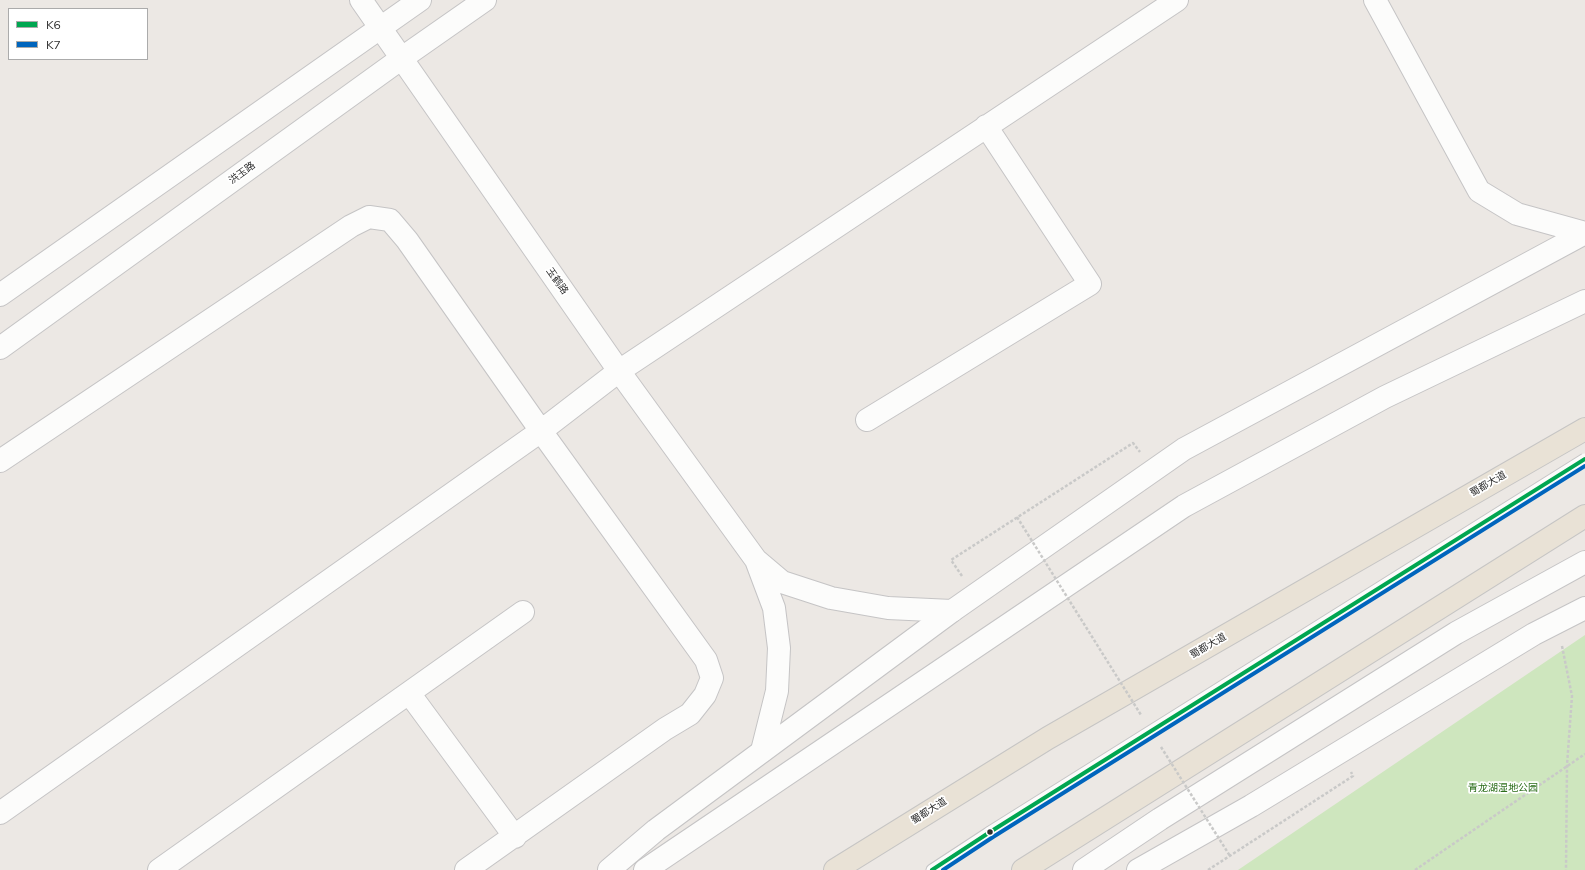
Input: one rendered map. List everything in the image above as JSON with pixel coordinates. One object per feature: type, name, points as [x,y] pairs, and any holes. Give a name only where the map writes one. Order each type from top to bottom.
[{"type":"highway","name":"蜀都大道","points":[[834,870],[1048,738],[1585,429]]},
{"type":"highway","points":[[1023,870],[1585,516]]},
{"type":"street","name":"玉鹤路","points":[[361,0],[619,371],[756,560]]},
{"type":"street","points":[[0,295],[420,0]]},
{"type":"street","name":"洪玉路","points":[[0,348],[402,58],[485,0]]},
{"type":"street","points":[[0,814],[541,431],[619,371],[1177,0]]},
{"type":"street","points":[[1376,0],[1479,191],[1517,214],[1585,233]]},
{"type":"street","points":[[867,420],[1090,284],[986,126]]},
{"type":"street","points":[[0,461],[351,226],[369,217],[390,220],[407,240],[541,431],[706,660],[712,678],[705,695],[690,714],[665,729],[515,837],[466,870]]},
{"type":"street","points":[[610,870],[656,830],[952,611],[1184,449],[1585,233]]},
{"type":"street","points":[[645,870],[1184,506],[1385,397],[1585,301]]},
{"type":"street","points":[[756,560],[782,582],[832,598],[888,608],[952,611]]},
{"type":"street","points":[[756,560],[774,608],[779,648],[778,691],[762,751]]},
{"type":"street","points":[[1084,870],[1167,815],[1456,633],[1585,562]]},
{"type":"street","points":[[1138,870],[1251,806],[1534,634],[1585,608]]},
{"type":"street","points":[[159,870],[523,612]]},
{"type":"street","points":[[408,693],[515,837]]},
{"type":"lane","points":[[932,870],[990,832],[1585,459]]},
{"type":"path","points":[[951,560],[1133,443]]},
{"type":"path","points":[[1017,517],[1144,720]]},
{"type":"path","points":[[1557,622],[1572,696],[1567,765],[1566,870]]},
{"type":"path","points":[[1157,740],[1230,856]]},
{"type":"path","points":[[1415,870],[1585,754]]},
{"type":"path","points":[[1208,870],[1353,776]]},
{"type":"green space","name":"青龙湖湿地公园","points":[[1585,635],[1585,870],[1238,870]]},
{"type":"transit line","name":"K6","points":[[932,870],[990,832],[1585,459]]},
{"type":"transit line","name":"K7","points":[[943,870],[993,837],[1585,466]]}]
